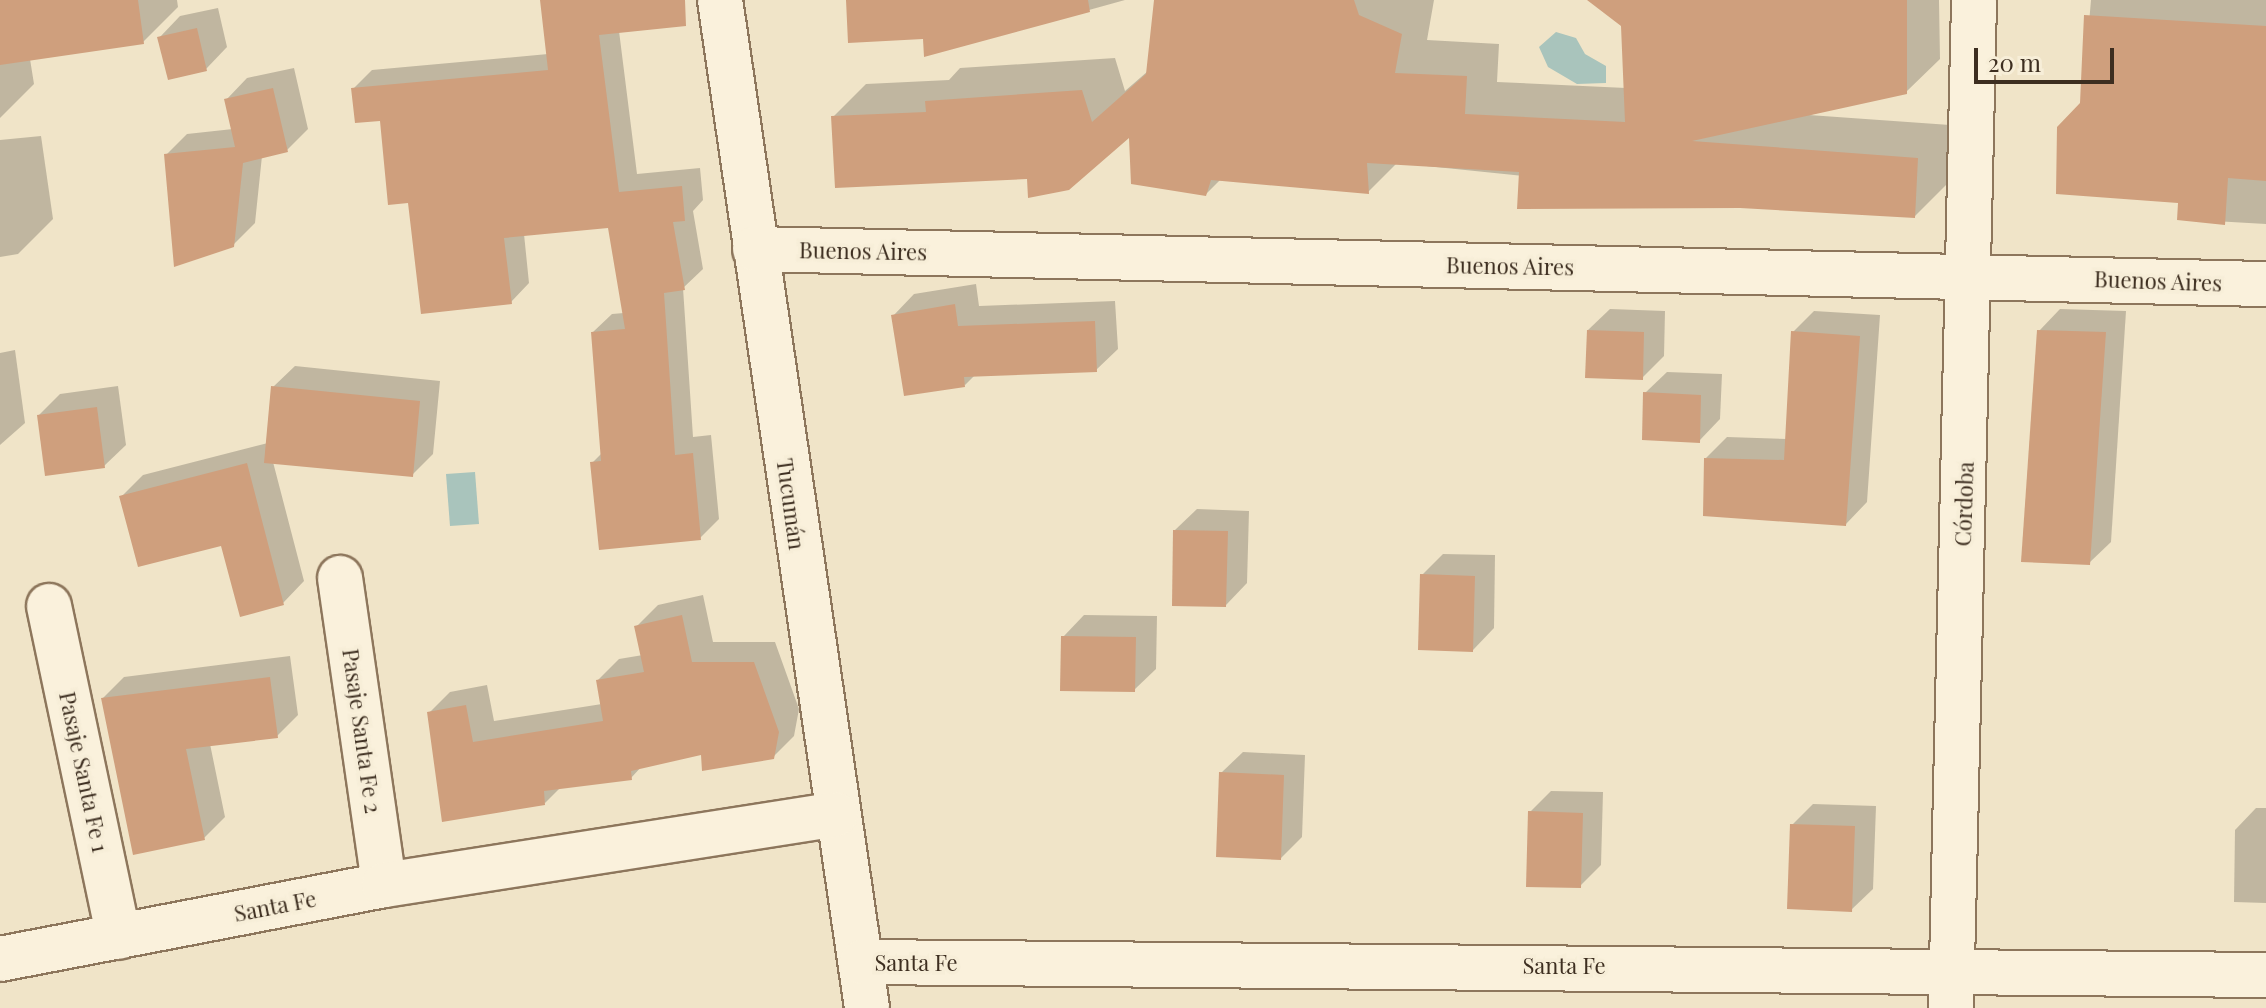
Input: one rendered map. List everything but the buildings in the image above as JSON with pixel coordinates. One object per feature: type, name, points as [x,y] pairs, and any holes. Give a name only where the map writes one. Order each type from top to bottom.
[{"type":"street","name":"Tucumán","points":[[720,0],[835,814],[862,962],[867,1008]]},
{"type":"street","name":"Córdoba","points":[[1951,988],[1970,276],[1974,0]]},
{"type":"street","name":"Buenos Aires","points":[[755,249],[2266,284]]},
{"type":"street","name":"Pasaje Santa Fe 2","points":[[340,578],[384,885]]},
{"type":"street","name":"Pasaje Santa Fe 1","points":[[49,606],[119,937]]},
{"type":"street","name":"Santa Fe","points":[[0,959],[384,885],[835,814]]},
{"type":"street","name":"Santa Fe","points":[[862,962],[1951,988],[2266,975]]},
{"type":"water","points":[[1556,32],[1576,38],[1585,54],[1606,66],[1606,83],[1577,84],[1548,67],[1539,47]]},
{"type":"water","points":[[475,472],[479,524],[450,526],[446,474]]}]
